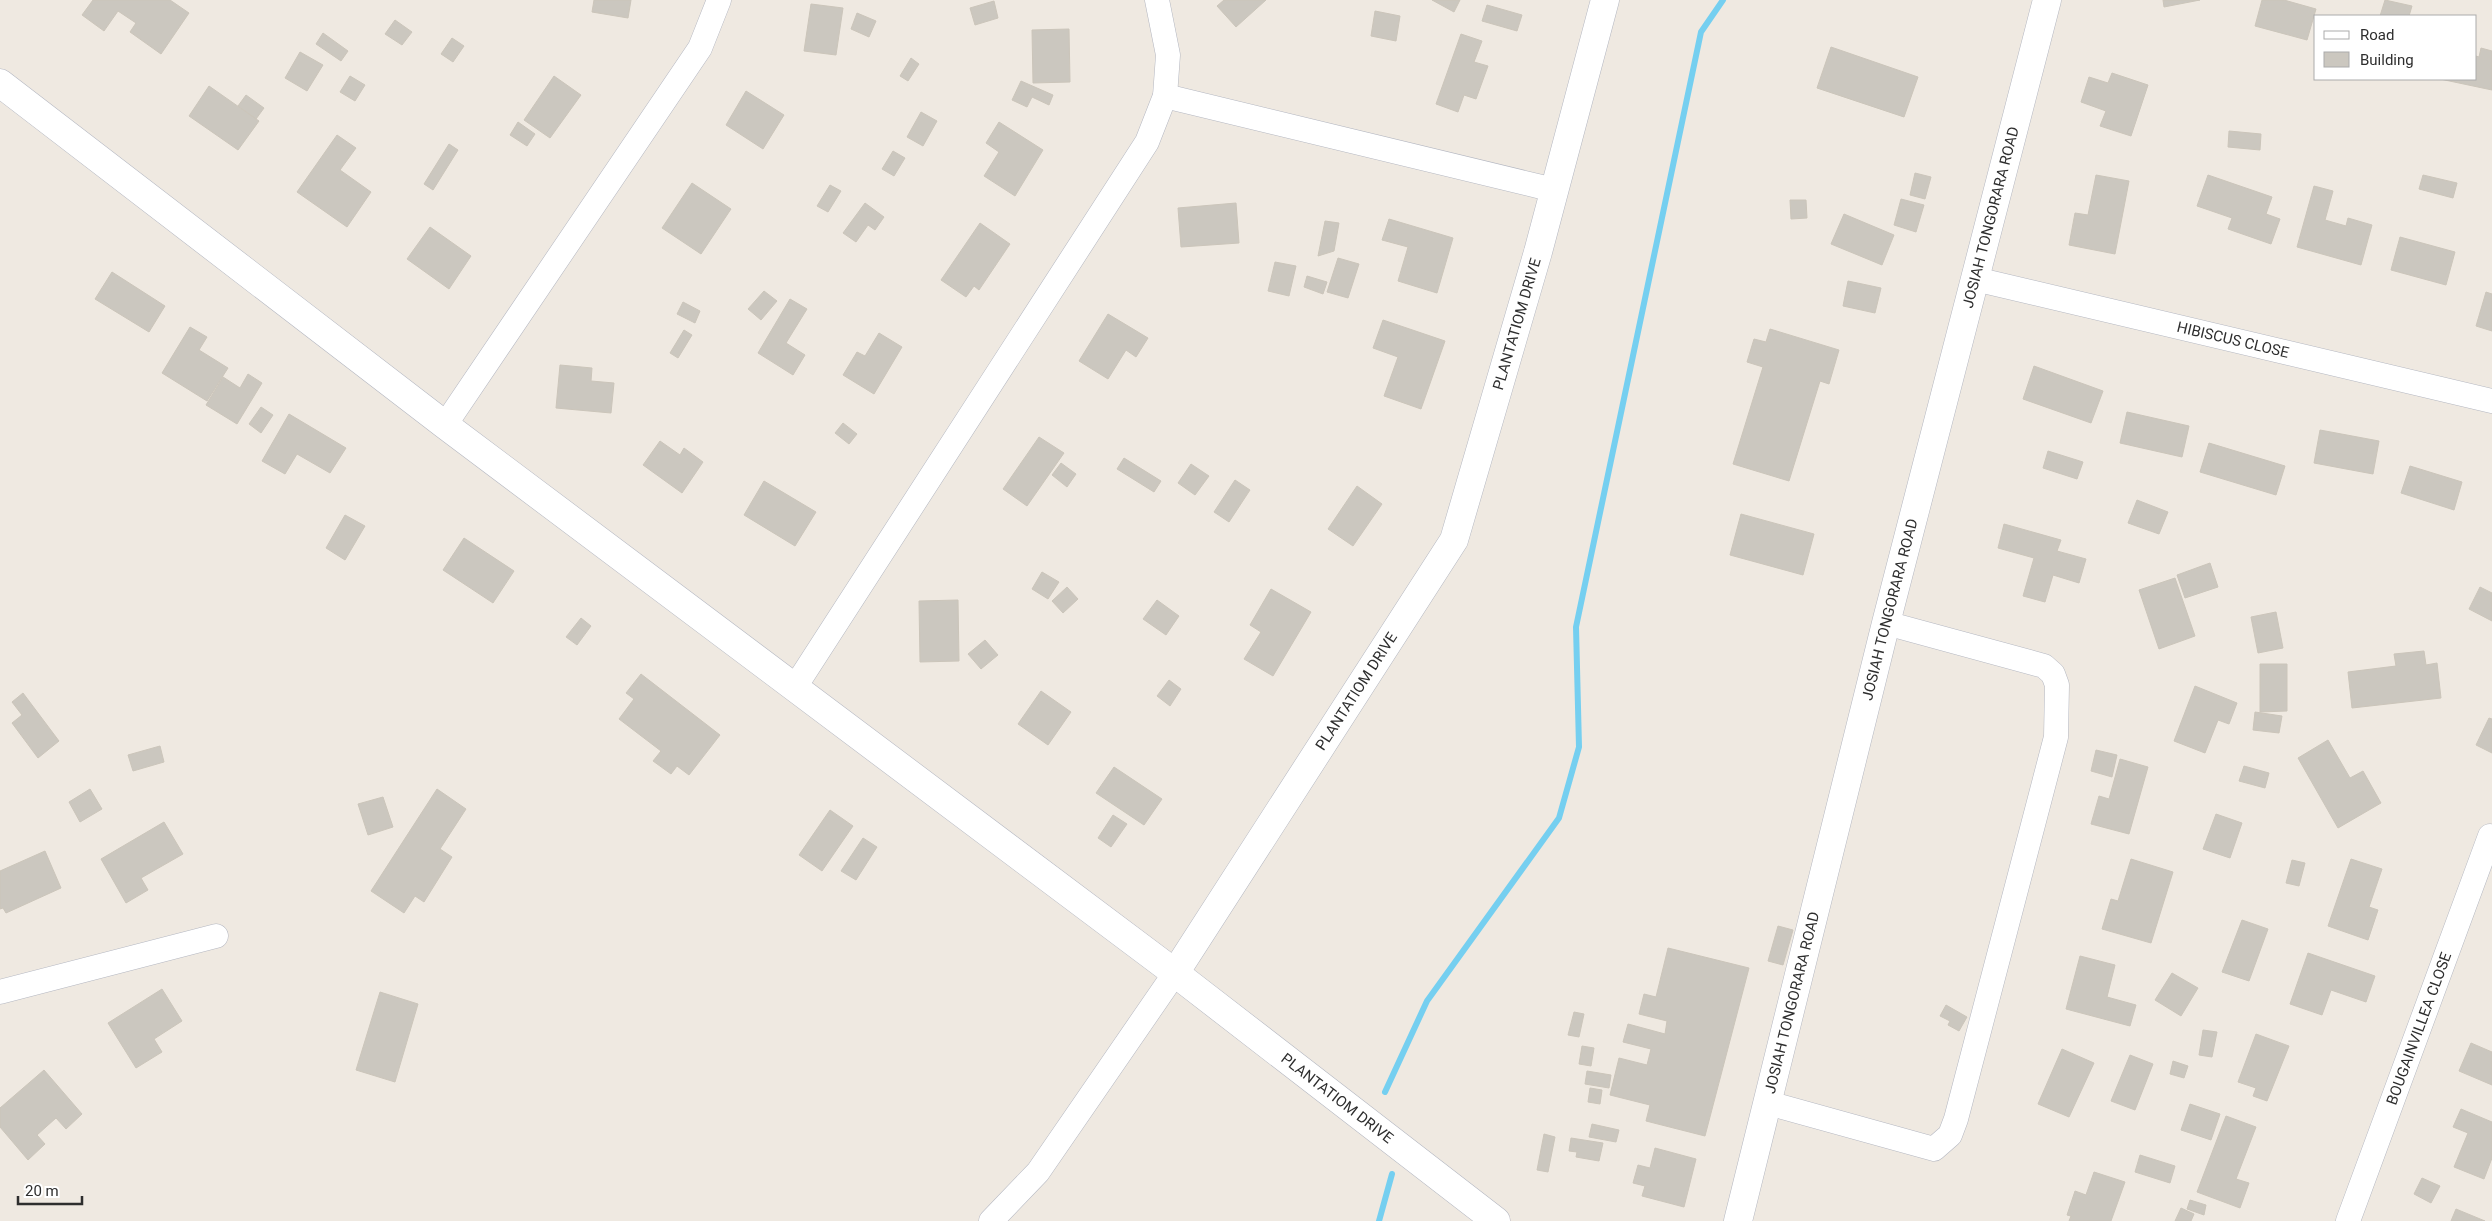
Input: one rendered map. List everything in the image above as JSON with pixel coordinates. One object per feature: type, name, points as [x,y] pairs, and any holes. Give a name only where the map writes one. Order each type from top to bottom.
[{"type":"street","points":[[445,426],[700,48],[719,0]]},
{"type":"street","points":[[795,687],[1147,142],[1165,96],[1168,55],[1157,0]]},
{"type":"street","name":"PLANTATIOM DRIVE","points":[[1496,1221],[1175,973],[1454,540],[1554,190],[1605,0]]},
{"type":"street","name":"JOSIAH TONGORARA ROAD","points":[[1738,1221],[1886,623],[2047,0]]},
{"type":"street","points":[[0,83],[445,426],[1175,973],[1038,1172],[992,1221]]},
{"type":"street","points":[[1165,96],[1554,190]]},
{"type":"street","name":"HIBISCUS CLOSE","points":[[1974,279],[2492,400]]},
{"type":"street","points":[[1768,1103],[1934,1149],[1950,1135],[1956,1119],[2056,737],[2057,685],[2053,674],[2044,666],[1886,623]]},
{"type":"street","name":"BOUGAINVILLEA CLOSE","points":[[2348,1221],[2490,836]]},
{"type":"street","points":[[0,992],[216,936]]},
{"type":"building","points":[[93,0],[170,0],[189,13],[161,54],[130,32],[136,23],[118,11],[104,31],[82,15]]},
{"type":"building","points":[[594,0],[631,0],[628,18],[592,12]]},
{"type":"building","points":[[1224,0],[1266,0],[1236,27],[1217,6]]},
{"type":"building","points":[[1432,0],[1460,0],[1454,12]]},
{"type":"building","points":[[2163,0],[2200,0],[2164,7]]},
{"type":"building","points":[[2262,0],[2284,0],[2316,9],[2307,40],[2255,26]]},
{"type":"building","points":[[2385,0],[2412,6],[2409,15],[2380,15]]},
{"type":"building","points":[[994,1],[998,18],[975,25],[970,8]]},
{"type":"building","points":[[811,4],[843,8],[836,55],[804,51]]},
{"type":"building","points":[[1487,5],[1522,15],[1517,31],[1482,21]]},
{"type":"building","points":[[1375,11],[1400,16],[1396,41],[1371,36]]},
{"type":"building","points":[[857,13],[876,21],[869,37],[851,29]]},
{"type":"building","points":[[395,20],[412,32],[402,45],[385,34]]},
{"type":"building","points":[[1069,29],[1070,82],[1033,83],[1032,30]]},
{"type":"building","points":[[323,33],[348,51],[341,61],[316,44]]},
{"type":"building","points":[[1461,34],[1482,41],[1474,62],[1488,66],[1476,99],[1464,95],[1458,112],[1436,104]]},
{"type":"building","points":[[452,38],[464,46],[453,62],[441,54]]},
{"type":"building","points":[[1831,47],[1918,77],[1904,117],[1817,88]]},
{"type":"building","points":[[2481,48],[2492,51],[2492,90],[2445,80],[2477,80],[2477,56],[2479,57]]},
{"type":"building","points":[[300,52],[323,65],[307,91],[285,78]]},
{"type":"building","points":[[911,58],[919,64],[908,81],[900,76]]},
{"type":"building","points":[[2112,73],[2148,85],[2131,136],[2100,126],[2106,111],[2081,102],[2089,77],[2108,83]]},
{"type":"building","points":[[350,76],[365,85],[355,101],[340,92]]},
{"type":"building","points":[[554,76],[581,95],[550,138],[524,120]]},
{"type":"building","points":[[1021,81],[1053,95],[1049,105],[1032,97],[1027,107],[1012,100]]},
{"type":"building","points":[[209,86],[259,121],[238,150],[189,116]]},
{"type":"building","points":[[746,91],[784,115],[763,149],[726,125]]},
{"type":"building","points":[[246,95],[264,108],[256,119],[238,106]]},
{"type":"building","points":[[921,112],[937,121],[923,146],[907,137]]},
{"type":"building","points":[[518,122],[535,134],[527,146],[510,135]]},
{"type":"building","points":[[999,122],[1043,150],[1015,196],[984,176],[999,152],[986,143]]},
{"type":"building","points":[[2229,131],[2261,134],[2260,150],[2228,147]]},
{"type":"building","points":[[337,135],[356,148],[340,170],[371,192],[347,227],[297,192]]},
{"type":"building","points":[[449,144],[458,150],[433,190],[424,184]]},
{"type":"building","points":[[893,151],[905,158],[894,176],[882,169]]},
{"type":"building","points":[[1915,173],[1931,177],[1925,199],[1910,195]]},
{"type":"building","points":[[2096,175],[2129,181],[2115,254],[2069,245],[2075,213],[2088,215]]},
{"type":"building","points":[[2208,175],[2272,197],[2266,214],[2280,219],[2271,244],[2228,229],[2232,218],[2197,206]]},
{"type":"building","points":[[2423,175],[2457,183],[2453,198],[2419,189]]},
{"type":"building","points":[[692,183],[731,209],[701,254],[662,228]]},
{"type":"building","points":[[830,185],[841,191],[828,212],[817,206]]},
{"type":"building","points":[[2314,186],[2333,191],[2325,220],[2346,226],[2348,218],[2372,225],[2361,265],[2297,247]]},
{"type":"building","points":[[1901,199],[1924,205],[1916,232],[1894,225]]},
{"type":"building","points":[[1790,200],[1806,200],[1807,218],[1791,219]]},
{"type":"building","points":[[865,203],[884,217],[875,230],[868,225],[856,242],[843,233]]},
{"type":"building","points":[[1236,203],[1239,243],[1181,247],[1178,208]]},
{"type":"building","points":[[1844,214],[1894,235],[1882,265],[1831,244]]},
{"type":"building","points":[[1389,219],[1453,238],[1437,293],[1398,281],[1408,247],[1382,240]]},
{"type":"building","points":[[1325,221],[1339,223],[1334,251],[1318,256]]},
{"type":"building","points":[[980,223],[1010,244],[979,290],[974,286],[966,297],[941,280]]},
{"type":"building","points":[[430,227],[471,256],[449,289],[407,259]]},
{"type":"building","points":[[2400,237],[2455,252],[2446,285],[2391,270]]},
{"type":"building","points":[[1338,258],[1359,264],[1348,298],[1327,292]]},
{"type":"building","points":[[1275,262],[1296,266],[1289,296],[1268,291]]},
{"type":"building","points":[[112,272],[165,306],[149,332],[95,299]]},
{"type":"building","points":[[1307,276],[1327,282],[1323,294],[1304,287]]},
{"type":"building","points":[[1848,281],[1881,288],[1875,313],[1843,306]]},
{"type":"building","points":[[764,291],[777,301],[761,320],[748,309]]},
{"type":"building","points":[[2486,292],[2492,294],[2492,331],[2476,326]]},
{"type":"building","points":[[790,299],[807,309],[786,343],[805,355],[793,375],[758,353]]},
{"type":"building","points":[[683,302],[700,311],[695,323],[677,314]]},
{"type":"building","points":[[1108,314],[1148,338],[1136,357],[1126,350],[1108,379],[1079,361]]},
{"type":"building","points":[[1383,320],[1445,341],[1421,409],[1384,396],[1398,357],[1373,348]]},
{"type":"building","points":[[190,327],[207,337],[199,350],[228,368],[207,401],[162,373]]},
{"type":"building","points":[[1770,329],[1839,350],[1829,384],[1820,381],[1789,481],[1733,464],[1763,367],[1747,362],[1754,339],[1766,342]]},
{"type":"building","points":[[684,330],[692,335],[678,358],[670,353]]},
{"type":"building","points":[[879,333],[902,347],[874,394],[843,375],[857,352],[865,356]]},
{"type":"building","points":[[560,365],[592,368],[591,381],[614,383],[611,413],[556,408]]},
{"type":"building","points":[[2034,366],[2103,391],[2091,423],[2023,399]]},
{"type":"building","points":[[248,374],[262,383],[237,424],[206,405],[223,377],[240,388]]},
{"type":"building","points":[[261,407],[273,415],[261,433],[249,424]]},
{"type":"building","points":[[2127,412],[2189,426],[2182,457],[2120,443]]},
{"type":"building","points":[[289,414],[346,448],[330,473],[297,454],[285,474],[262,461]]},
{"type":"building","points":[[843,423],[857,434],[849,444],[835,433]]},
{"type":"building","points":[[2320,430],[2379,441],[2373,474],[2314,463]]},
{"type":"building","points":[[1039,437],[1064,453],[1027,506],[1003,489]]},
{"type":"building","points":[[660,441],[680,455],[684,448],[703,462],[682,493],[643,465]]},
{"type":"building","points":[[2209,443],[2285,466],[2276,495],[2200,472]]},
{"type":"building","points":[[2048,451],[2083,462],[2077,479],[2043,468]]},
{"type":"building","points":[[1124,458],[1161,481],[1154,492],[1117,469]]},
{"type":"building","points":[[1061,463],[1076,474],[1067,487],[1052,475]]},
{"type":"building","points":[[1191,464],[1209,476],[1195,495],[1178,483]]},
{"type":"building","points":[[2410,466],[2462,482],[2454,510],[2401,493]]},
{"type":"building","points":[[1235,480],[1250,490],[1229,522],[1214,512]]},
{"type":"building","points":[[764,481],[816,512],[795,546],[744,515]]},
{"type":"building","points":[[1357,486],[1382,504],[1353,546],[1328,529]]},
{"type":"building","points":[[2137,500],[2168,512],[2159,534],[2128,523]]},
{"type":"building","points":[[1741,514],[1814,534],[1803,575],[1730,555]]},
{"type":"building","points":[[345,515],[365,526],[345,560],[326,548]]},
{"type":"building","points":[[2004,524],[2061,540],[2057,551],[2086,559],[2079,583],[2053,575],[2045,602],[2023,596],[2034,558],[1998,548]]},
{"type":"building","points":[[464,538],[514,571],[493,603],[443,570]]},
{"type":"building","points":[[2210,563],[2218,587],[2185,598],[2177,575]]},
{"type":"building","points":[[1042,572],[1059,582],[1048,599],[1032,589]]},
{"type":"building","points":[[2175,578],[2195,636],[2159,649],[2139,590]]},
{"type":"building","points":[[1067,587],[1078,599],[1063,613],[1052,601]]},
{"type":"building","points":[[2480,587],[2492,593],[2492,621],[2469,609]]},
{"type":"building","points":[[1271,589],[1311,612],[1273,676],[1244,659],[1261,632],[1250,625]]},
{"type":"building","points":[[958,600],[959,661],[920,662],[919,601]]},
{"type":"building","points":[[1157,600],[1179,616],[1166,635],[1143,619]]},
{"type":"building","points":[[2276,612],[2283,648],[2258,653],[2251,617]]},
{"type":"building","points":[[581,618],[591,626],[577,645],[566,637]]},
{"type":"building","points":[[985,640],[998,655],[981,669],[968,654]]},
{"type":"building","points":[[2424,651],[2426,665],[2437,663],[2441,698],[2352,708],[2348,672],[2396,666],[2394,654]]},
{"type":"building","points":[[2260,664],[2287,664],[2287,711],[2260,712]]},
{"type":"building","points":[[641,674],[720,735],[689,775],[677,766],[671,774],[653,761],[661,751],[619,719],[634,699],[626,693]]},
{"type":"building","points":[[1169,680],[1181,689],[1170,706],[1157,696]]},
{"type":"building","points":[[2195,686],[2237,703],[2229,724],[2218,720],[2205,753],[2174,741]]},
{"type":"building","points":[[1041,691],[1071,712],[1048,745],[1018,724]]},
{"type":"building","points":[[23,693],[59,741],[38,758],[12,723],[22,715],[12,702]]},
{"type":"building","points":[[2255,712],[2282,716],[2279,733],[2253,730]]},
{"type":"building","points":[[2489,718],[2492,719],[2492,753],[2476,745]]},
{"type":"building","points":[[2328,740],[2350,778],[2363,771],[2381,803],[2338,828],[2298,758]]},
{"type":"building","points":[[160,746],[164,762],[133,771],[128,755]]},
{"type":"building","points":[[2096,750],[2117,755],[2112,777],[2091,771]]},
{"type":"building","points":[[2120,759],[2148,767],[2129,834],[2091,824],[2099,796],[2109,799]]},
{"type":"building","points":[[2244,766],[2269,773],[2265,788],[2239,781]]},
{"type":"building","points":[[1114,767],[1162,799],[1144,825],[1096,793]]},
{"type":"building","points":[[90,789],[102,809],[80,822],[69,802]]},
{"type":"building","points":[[437,789],[466,809],[440,849],[452,857],[424,902],[415,896],[404,913],[371,891]]},
{"type":"building","points":[[383,797],[393,827],[368,835],[358,804]]},
{"type":"building","points":[[830,810],[853,826],[822,871],[799,855]]},
{"type":"building","points":[[2216,814],[2242,823],[2230,858],[2203,849]]},
{"type":"building","points":[[1113,815],[1127,824],[1111,847],[1098,838]]},
{"type":"building","points":[[164,822],[183,854],[141,878],[148,890],[126,903],[101,859]]},
{"type":"building","points":[[863,838],[877,847],[856,880],[841,871]]},
{"type":"building","points":[[45,851],[61,888],[6,913],[3,908],[0,909],[0,871]]},
{"type":"building","points":[[2131,859],[2173,872],[2151,943],[2102,929],[2111,899],[2118,901]]},
{"type":"building","points":[[2351,859],[2382,869],[2369,907],[2378,910],[2368,940],[2328,926]]},
{"type":"building","points":[[2292,860],[2305,863],[2299,886],[2286,883]]},
{"type":"building","points":[[2242,920],[2268,929],[2249,981],[2222,972]]},
{"type":"building","points":[[1778,926],[1793,930],[1783,965],[1768,961]]},
{"type":"building","points":[[1668,948],[1749,968],[1705,1136],[1646,1121],[1650,1105],[1610,1095],[1619,1058],[1647,1065],[1651,1049],[1623,1042],[1628,1024],[1665,1034],[1667,1021],[1639,1014],[1644,994],[1656,997]]},
{"type":"building","points":[[2308,953],[2375,976],[2366,1002],[2331,990],[2322,1015],[2290,1004]]},
{"type":"building","points":[[2080,956],[2115,965],[2107,997],[2136,1005],[2130,1026],[2066,1009]]},
{"type":"building","points":[[2172,973],[2198,988],[2181,1016],[2155,1000]]},
{"type":"building","points":[[162,989],[182,1021],[154,1039],[162,1052],[136,1068],[108,1023]]},
{"type":"building","points":[[380,992],[418,1004],[395,1082],[356,1070]]},
{"type":"building","points":[[1946,1005],[1967,1017],[1959,1031],[1948,1025],[1950,1021],[1940,1016]]},
{"type":"building","points":[[1574,1012],[1584,1014],[1579,1037],[1568,1035]]},
{"type":"building","points":[[2203,1030],[2217,1032],[2212,1057],[2199,1055]]},
{"type":"building","points":[[2256,1034],[2289,1046],[2267,1101],[2253,1096],[2256,1088],[2238,1082]]},
{"type":"building","points":[[2471,1043],[2492,1052],[2492,1085],[2459,1071]]},
{"type":"building","points":[[1582,1046],[1594,1048],[1591,1066],[1579,1064]]},
{"type":"building","points":[[2062,1049],[2094,1063],[2069,1117],[2038,1104]]},
{"type":"building","points":[[2130,1055],[2153,1064],[2135,1110],[2111,1101]]},
{"type":"building","points":[[2173,1061],[2188,1066],[2184,1078],[2170,1074]]},
{"type":"building","points":[[44,1070],[82,1114],[66,1129],[56,1118],[37,1135],[45,1144],[28,1160],[0,1127],[0,1108]]},
{"type":"building","points":[[1587,1071],[1611,1075],[1609,1088],[1585,1084]]},
{"type":"building","points":[[1590,1088],[1602,1090],[1600,1104],[1588,1102]]},
{"type":"building","points":[[2190,1104],[2220,1114],[2211,1140],[2181,1130]]},
{"type":"building","points":[[2461,1109],[2492,1122],[2492,1158],[2484,1179],[2454,1167],[2468,1133],[2453,1127]]},
{"type":"building","points":[[2226,1116],[2256,1127],[2236,1179],[2249,1183],[2240,1208],[2197,1192]]},
{"type":"building","points":[[1592,1124],[1619,1130],[1616,1142],[1589,1137]]},
{"type":"building","points":[[1544,1134],[1555,1137],[1548,1172],[1537,1170]]},
{"type":"building","points":[[1571,1138],[1603,1143],[1599,1161],[1576,1157],[1577,1152],[1569,1151]]},
{"type":"building","points":[[1655,1148],[1696,1159],[1684,1207],[1642,1196],[1645,1186],[1633,1183],[1638,1165],[1650,1168]]},
{"type":"building","points":[[2140,1155],[2175,1166],[2170,1183],[2135,1172]]},
{"type":"building","points":[[2094,1172],[2125,1182],[2111,1221],[2069,1221],[2071,1216],[2067,1215],[2075,1191],[2086,1195]]},
{"type":"building","points":[[2422,1178],[2440,1186],[2431,1203],[2414,1194]]},
{"type":"building","points":[[2190,1200],[2206,1205],[2204,1215],[2187,1209]]},
{"type":"building","points":[[2181,1208],[2194,1214],[2191,1221],[2175,1221]]},
{"type":"building","points":[[2456,1209],[2485,1221],[2451,1221]]},
{"type":"waterway","points":[[1385,1092],[1427,1001],[1559,818],[1579,747],[1576,627],[1701,32],[1723,0]]},
{"type":"waterway","points":[[1379,1221],[1392,1174]]}]
